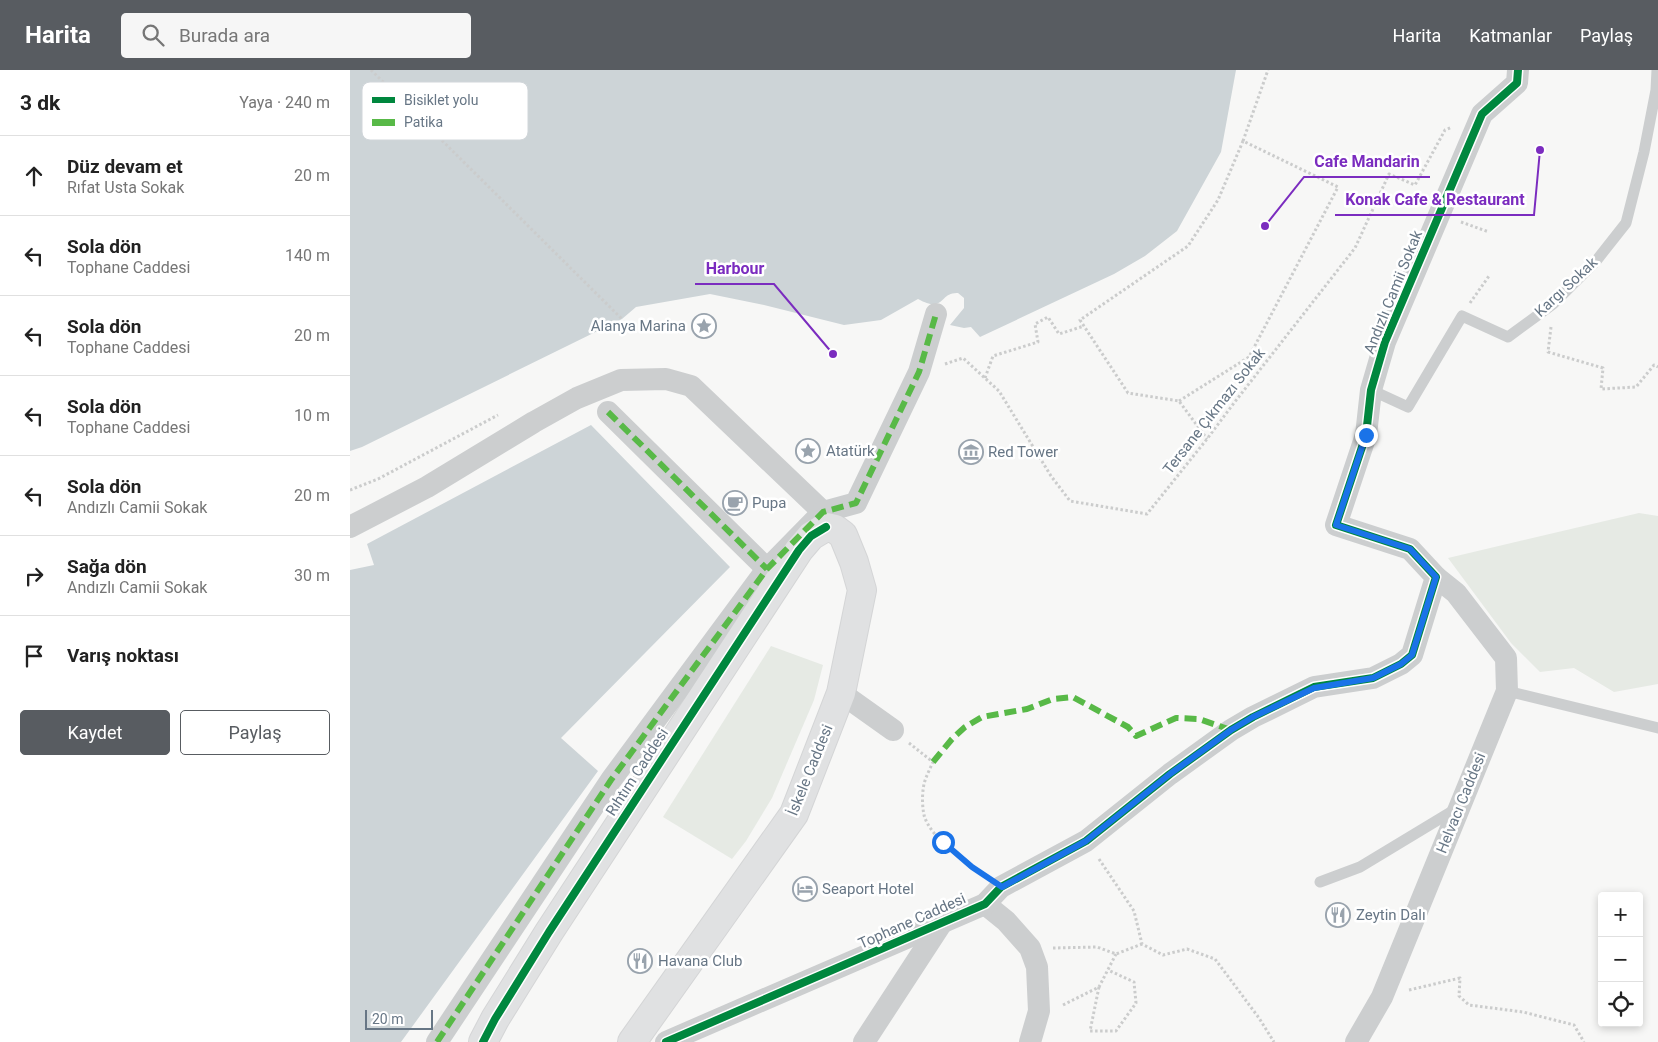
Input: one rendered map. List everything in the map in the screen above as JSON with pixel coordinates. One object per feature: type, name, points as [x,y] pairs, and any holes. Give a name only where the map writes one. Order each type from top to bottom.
[{"type":"street","name":"Andızlı Camii Sokak","points":[[1436,577],[1410,549],[1336,525],[1366,435],[1371,390],[1385,342],[1482,114],[1517,83],[1518,70]]},
{"type":"street","points":[[436,1042],[612,780],[767,569],[825,520],[856,503],[919,372],[936,314]]},
{"type":"street","points":[[350,526],[427,487],[577,398],[622,380],[666,379],[691,386],[825,520]]},
{"type":"street","points":[[608,412],[767,569]]},
{"type":"street","name":"İskele Caddesi","points":[[632,1042],[794,814],[841,693],[862,590],[854,562],[843,535],[825,520]]},
{"type":"street","name":"Rıhtım Caddesi","points":[[483,1042],[495,1018],[549,932],[799,550],[825,520]]},
{"type":"street","name":"Helvacı Caddesi","points":[[1356,1042],[1382,997],[1507,691],[1506,658],[1456,593],[1436,577]]},
{"type":"street","name":"Tophane Caddesi","points":[[666,1042],[985,904],[1002,887],[1086,841],[1185,763],[1231,730],[1253,717],[1314,688],[1373,678],[1401,664],[1412,655],[1436,577]]},
{"type":"street","points":[[841,693],[893,730]]},
{"type":"street","points":[[985,904],[1006,920],[1030,948],[1037,967],[1039,1010],[1030,1042]]},
{"type":"street","points":[[864,1042],[941,924]]},
{"type":"lane","name":"Kargı Sokak","points":[[1462,316],[1508,337],[1553,304],[1596,261],[1626,223],[1644,152],[1658,70]]},
{"type":"lane","points":[[1371,390],[1408,407],[1462,316]]},
{"type":"lane","points":[[1507,691],[1658,728]]},
{"type":"lane","points":[[1320,882],[1360,868],[1460,807]]},
{"type":"path","points":[[371,70],[383,82]]},
{"type":"path","points":[[1243,141],[1338,187],[1249,357],[1179,401],[1128,393],[1080,320],[1188,246],[1218,200],[1243,141],[1268,70]]},
{"type":"path","points":[[442,140],[622,319]]},
{"type":"path","points":[[1440,213],[1489,232]]},
{"type":"path","points":[[1462,316],[1489,276]]},
{"type":"path","points":[[985,378],[993,356],[1038,342],[1035,324],[1048,317],[1059,334],[1084,326]]},
{"type":"path","points":[[1548,352],[1603,368],[1601,390],[1636,387],[1654,365],[1658,367]]},
{"type":"path","points":[[1179,401],[1207,440]]},
{"type":"path","points":[[893,730],[933,762],[925,782],[923,796],[925,816],[928,823],[943,842],[972,867],[1002,887]]},
{"type":"path","points":[[1086,841],[1114,879],[1134,911],[1142,944],[1162,955],[1187,949],[1214,958],[1259,1018],[1274,1042]]},
{"type":"path","points":[[1030,948],[1097,947],[1116,954],[1142,944]]},
{"type":"path","points":[[1108,970],[1134,982],[1136,1003],[1116,1030],[1090,1031],[1099,987],[1116,954]]},
{"type":"path","points":[[1382,997],[1460,978],[1459,996],[1469,1005],[1523,1012],[1574,1025],[1584,1042]]},
{"type":"path","points":[[1064,1005],[1099,987]]},
{"type":"shaded area","points":[[350,70],[1236,70],[1221,152],[1177,231],[1145,256],[1114,274],[980,337],[971,327],[964,328],[950,325],[964,308],[964,298],[958,293],[952,294],[933,304],[918,299],[881,320],[844,325],[710,294],[636,307],[622,319],[362,447],[350,451]]},
{"type":"shaded area","points":[[591,425],[730,567],[561,738],[598,771],[401,1042],[350,1042],[350,570],[374,565],[367,544]]},
{"type":"shaded area","points":[[1639,513],[1658,516],[1658,684],[1614,692],[1574,668],[1540,672],[1511,643],[1448,558]]},
{"type":"shaded area","points":[[771,646],[823,665],[814,700],[772,798],[746,841],[732,859],[663,817]]},
{"type":"marked path","points":[[437,1042],[611,780],[767,569],[823,512],[856,503],[919,372],[936,314]]},
{"type":"marked path","points":[[608,412],[767,569]]},
{"type":"marked path","points":[[933,762],[965,727],[982,717],[1027,709],[1053,699],[1073,697],[1128,727],[1136,736],[1176,718],[1199,719],[1231,730]]},
{"type":"cycle path","points":[[666,1042],[985,904],[1001,887],[1086,841],[1170,774],[1231,730],[1253,717],[1314,687],[1373,678],[1401,664],[1412,655],[1436,577],[1410,549],[1336,525],[1366,435],[1371,390],[1385,342],[1482,114],[1517,83],[1518,70]]},
{"type":"cycle path","points":[[483,1042],[495,1019],[549,932],[799,550],[811,536],[826,527]]},
{"type":"place","name":"Konak Cafe & Restaurant","points":[[1540,150]]},
{"type":"place","name":"Cafe Mandarin","points":[[1265,226]]},
{"type":"place","name":"Alanya Marina","points":[[704,326]]},
{"type":"place","name":"Harbour","points":[[833,354]]},
{"type":"place","name":"Atatürk","points":[[808,451]]},
{"type":"place","name":"Red Tower","points":[[971,452]]},
{"type":"place","name":"Pupa","points":[[735,503]]},
{"type":"place","name":"Seaport Hotel","points":[[805,889]]},
{"type":"place","name":"Zeytin Dalı","points":[[1338,915]]},
{"type":"place","name":"Havana Club","points":[[640,961]]},
{"type":"route","points":[[943,842],[972,867],[1002,887],[1086,841],[1170,774],[1231,730],[1253,717],[1314,688],[1373,678],[1401,664],[1412,655],[1436,577],[1410,549],[1336,525],[1366,435]]}]
